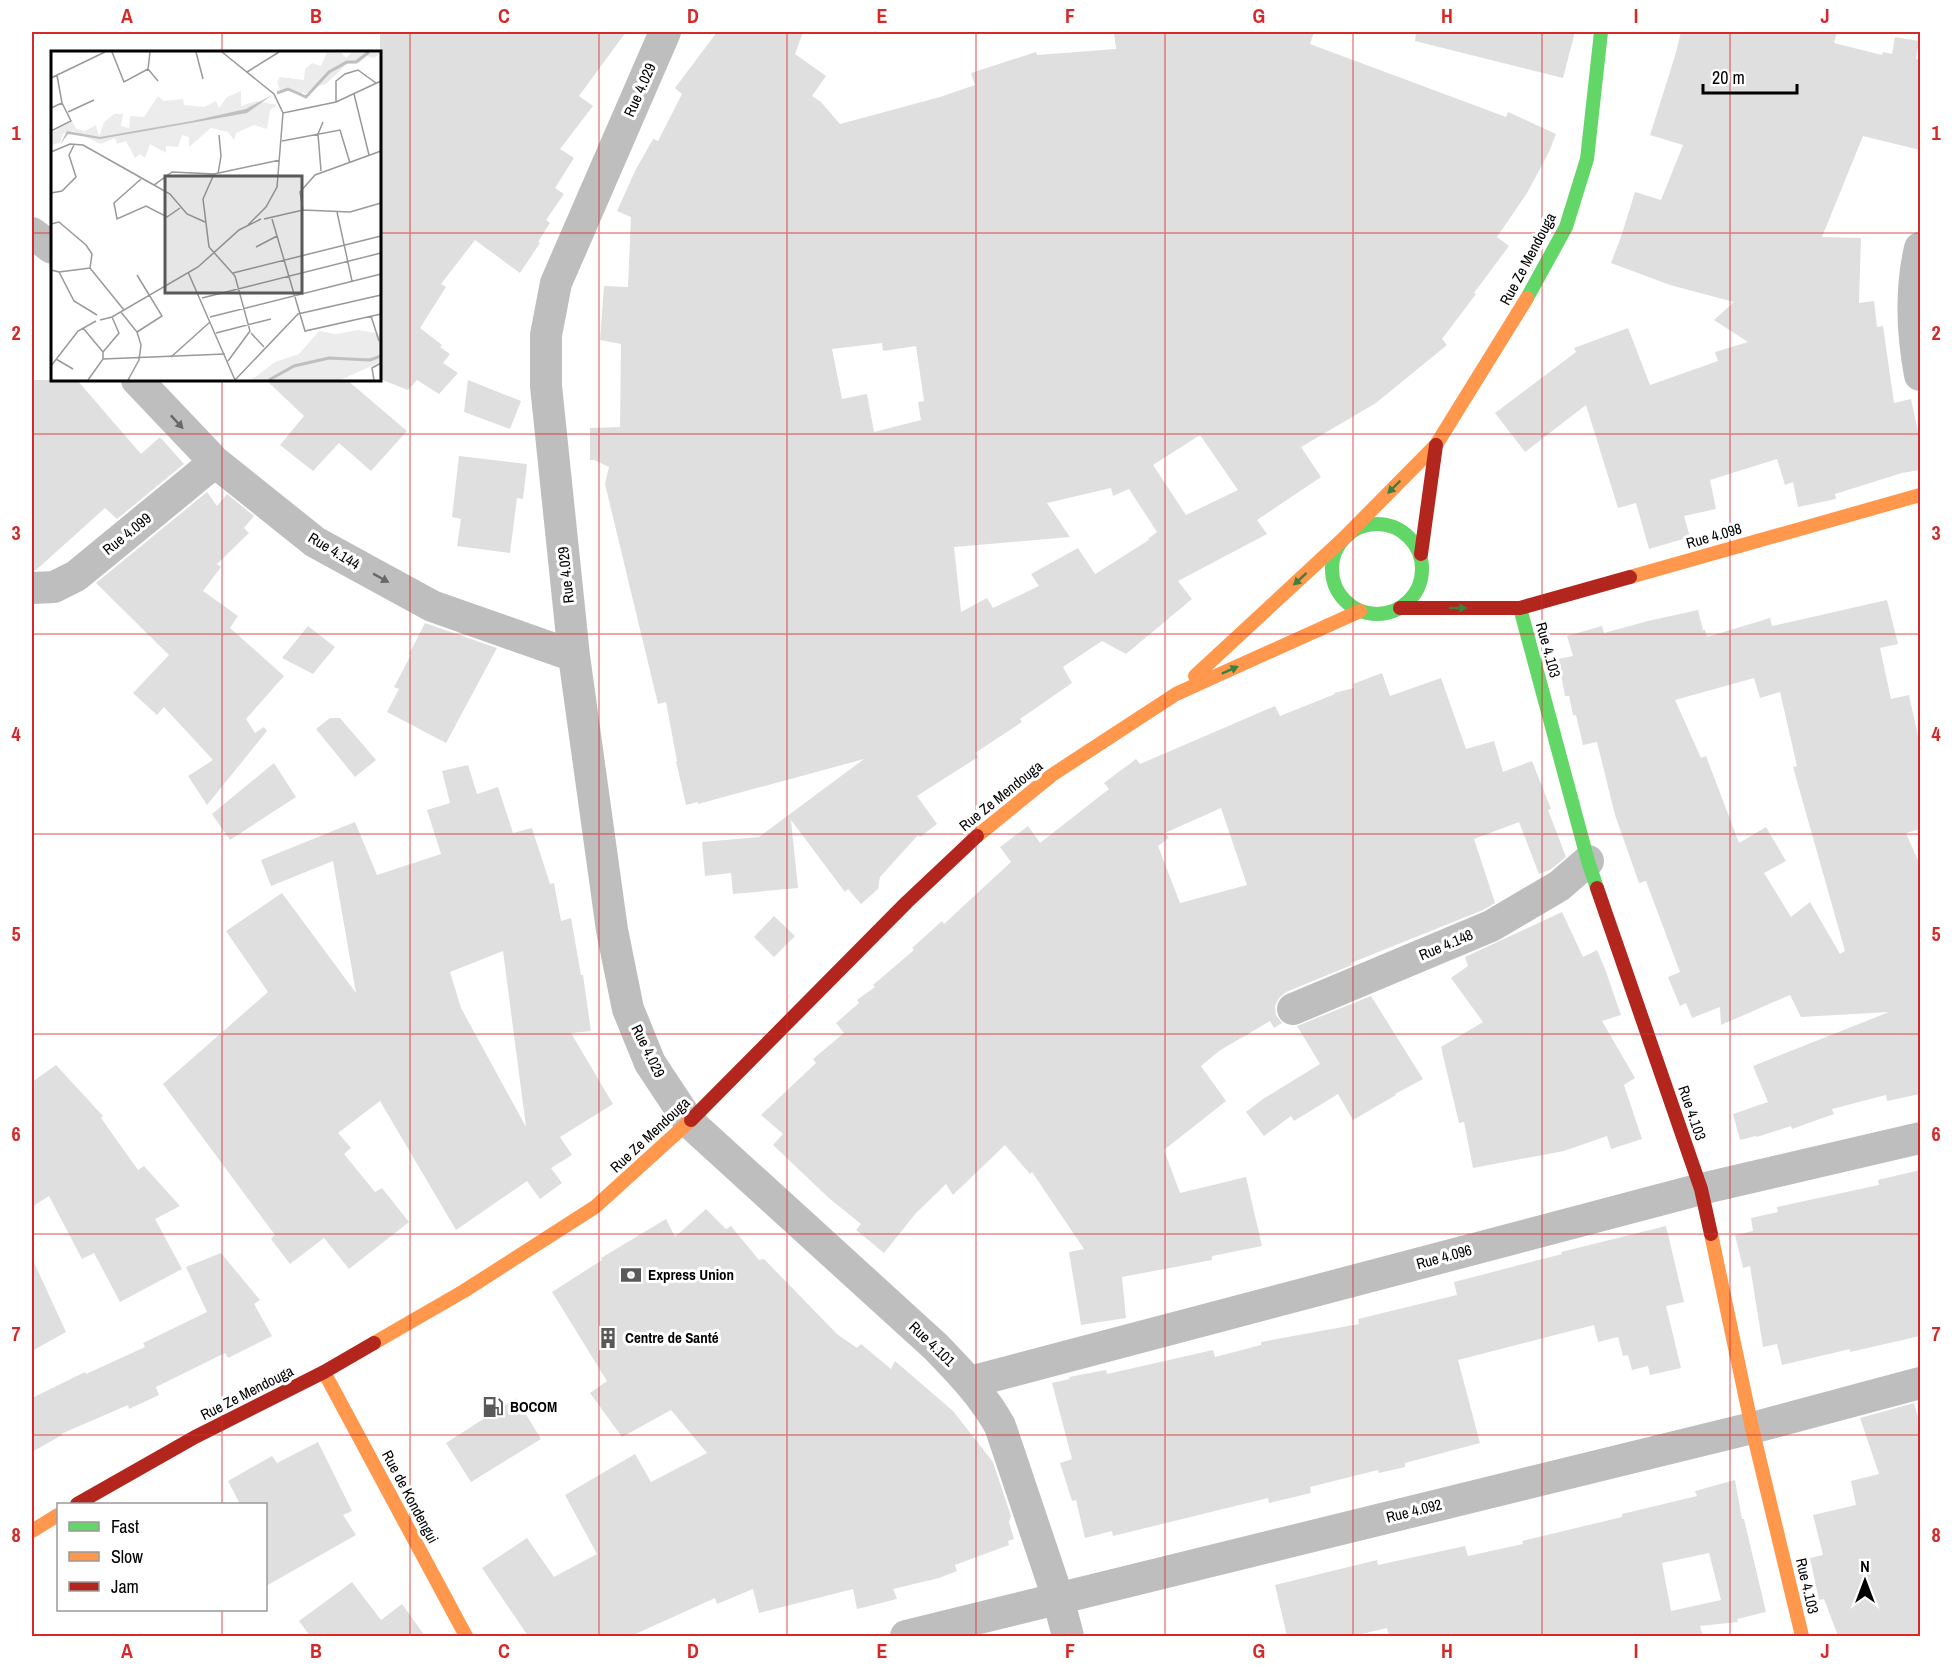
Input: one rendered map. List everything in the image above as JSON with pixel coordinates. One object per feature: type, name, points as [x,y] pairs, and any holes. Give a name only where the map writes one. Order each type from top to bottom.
[{"type":"main road","name":"Rue Ze Mendouga","points":[[1176,694],[1343,539],[1436,445],[1525,302],[1566,227],[1587,159],[1601,32]]},
{"type":"main road","name":"Rue Ze Mendouga","points":[[1421,554],[1436,445]]},
{"type":"main road","name":"Rue 4.098","points":[[1400,608],[1518,608],[1920,495]]},
{"type":"main road","points":[[1386,524],[1401,530],[1413,540],[1421,554],[1427,577],[1411,600],[1387,613],[1374,614],[1360,611],[1348,604],[1338,593],[1332,580],[1331,565],[1335,551],[1343,539],[1355,529],[1363,526],[1386,524]]},
{"type":"main road","points":[[1474,593],[1518,608]]},
{"type":"main road","name":"Rue 4.103","points":[[1518,608],[1588,861],[1701,1189],[1752,1428],[1802,1636]]},
{"type":"main road","name":"Rue Ze Mendouga","points":[[79,1503],[195,1437],[324,1372],[464,1292],[595,1207],[689,1122],[907,902],[976,836],[1052,775],[1176,694],[1360,611]]},
{"type":"main road","name":"Rue de Kondengui","points":[[324,1372],[466,1636]]},
{"type":"main road","points":[[32,1531],[57,1516]]},
{"type":"street","name":"Rue 4.029","points":[[665,32],[556,283],[546,335],[546,386],[574,656],[612,930],[628,1009],[650,1063],[689,1122]]},
{"type":"street","points":[[32,233],[51,247]]},
{"type":"street","points":[[1920,248],[1915,269],[1912,305],[1916,356],[1920,375]]},
{"type":"street","name":"Rue 4.144","points":[[138,381],[215,462],[315,542],[432,606],[574,656]]},
{"type":"street","name":"Rue 4.099","points":[[32,588],[54,587],[76,576],[215,462]]},
{"type":"street","name":"Rue 4.148","points":[[1293,1010],[1491,927],[1559,886],[1588,861]]},
{"type":"street","name":"Rue 4.101","points":[[689,1122],[936,1347],[987,1403],[1000,1426],[1058,1598],[1068,1636]]},
{"type":"street","name":"Rue 4.096","points":[[970,1382],[1701,1189],[1920,1138]]},
{"type":"street","name":"Rue 4.092","points":[[906,1636],[1752,1428],[1920,1383]]},
{"type":"building","points":[[380,32],[626,32],[579,96],[593,106],[560,149],[574,158],[555,188],[564,194],[546,220],[550,223],[520,273],[475,240],[441,284],[446,287],[420,328],[450,354],[443,363],[458,373],[439,394],[417,380],[408,390],[381,379]]},
{"type":"building","points":[[717,32],[803,32],[795,54],[826,76],[812,96],[821,102],[840,124],[940,97],[975,85],[971,73],[1036,52],[1037,55],[1116,49],[1114,32],[1314,32],[1310,44],[1506,117],[1508,112],[1556,134],[1527,193],[1497,237],[1509,246],[1442,339],[1447,345],[1376,403],[1301,447],[1321,477],[1257,520],[1267,534],[1178,581],[1192,599],[1126,654],[1102,641],[1063,667],[1072,683],[1020,719],[1022,722],[975,753],[978,757],[917,796],[937,824],[920,837],[918,835],[880,877],[878,889],[861,904],[848,889],[845,892],[791,820],[798,888],[733,894],[731,873],[705,876],[702,842],[759,837],[864,759],[698,804],[698,802],[686,805],[666,702],[658,704],[605,484],[609,467],[590,460],[590,428],[620,427],[621,344],[600,340],[604,286],[628,287],[631,217],[617,211],[635,171],[653,139],[658,141],[682,94],[675,88]],"holes":[[[882,343],[883,351],[916,346],[924,401],[918,402],[921,420],[874,432],[867,394],[842,399],[832,349]],[[1200,435],[1238,490],[1186,515],[1153,465]],[[1111,488],[1113,496],[1129,489],[1157,532],[1149,540],[1095,574],[1078,548],[1031,574],[1039,586],[993,608],[987,598],[961,612],[954,547],[1070,537],[1047,503]]]},
{"type":"building","points":[[1416,32],[1575,32],[1563,78],[1415,41]]},
{"type":"building","points":[[1681,32],[1837,32],[1834,43],[1882,55],[1883,52],[1892,54],[1895,37],[1919,41],[1916,59],[1920,60],[1920,150],[1863,136],[1822,237],[1861,238],[1859,303],[1874,301],[1877,327],[1883,326],[1894,403],[1911,399],[1920,441],[1920,470],[1902,473],[1835,494],[1836,499],[1798,507],[1793,482],[1785,485],[1777,459],[1710,480],[1716,509],[1684,516],[1690,537],[1649,549],[1636,503],[1618,508],[1586,405],[1525,452],[1495,413],[1576,352],[1574,348],[1628,328],[1650,385],[1718,361],[1715,352],[1748,342],[1714,320],[1734,302],[1670,285],[1611,263],[1635,192],[1661,200],[1683,145],[1650,135]]},
{"type":"building","points":[[32,380],[78,381],[141,454],[160,437],[184,464],[117,519],[105,508],[36,570],[32,570]]},
{"type":"building","points":[[468,380],[521,401],[510,429],[464,412]]},
{"type":"building","points":[[267,381],[348,381],[407,431],[371,471],[339,443],[313,471],[280,445],[304,416]]},
{"type":"building","points":[[459,456],[527,464],[523,499],[517,498],[510,553],[457,546],[461,519],[452,517]]},
{"type":"building","points":[[207,492],[217,506],[227,494],[254,516],[244,528],[249,533],[217,564],[221,567],[203,591],[238,616],[230,628],[284,676],[246,719],[255,733],[264,727],[267,731],[207,805],[188,776],[213,760],[164,707],[157,715],[133,693],[169,655],[96,583]]},
{"type":"building","points":[[1887,600],[1898,644],[1880,648],[1891,699],[1909,695],[1920,745],[1920,829],[1906,833],[1920,865],[1920,1094],[1887,1101],[1886,1095],[1832,1109],[1834,1114],[1792,1129],[1791,1126],[1740,1140],[1733,1114],[1768,1102],[1753,1066],[1889,1012],[1801,1017],[1790,995],[1721,1025],[1720,1007],[1692,1018],[1686,1003],[1680,1006],[1668,977],[1680,972],[1646,881],[1639,883],[1615,815],[1597,742],[1583,745],[1576,715],[1573,715],[1569,696],[1565,696],[1558,659],[1573,656],[1567,636],[1602,626],[1604,633],[1698,610],[1707,637],[1770,618],[1772,626]],"holes":[[[1754,678],[1760,698],[1780,692],[1797,766],[1793,767],[1845,951],[1840,954],[1810,902],[1791,917],[1764,873],[1786,861],[1766,827],[1739,843],[1706,756],[1701,758],[1675,700]]]},
{"type":"building","points":[[425,623],[497,648],[446,743],[387,712],[399,689],[394,687]]},
{"type":"building","points":[[308,626],[335,647],[313,674],[282,658]]},
{"type":"building","points":[[1382,673],[1390,696],[1441,678],[1466,749],[1494,741],[1503,772],[1532,761],[1551,809],[1548,810],[1566,857],[1550,870],[1539,874],[1519,822],[1474,839],[1495,903],[1286,992],[1275,1006],[1276,1015],[1282,1023],[1274,1028],[1270,1021],[1219,1051],[1201,1066],[1226,1101],[1164,1150],[1180,1193],[1246,1177],[1262,1246],[1212,1256],[1212,1260],[1122,1277],[1126,1318],[1081,1325],[1069,1252],[1084,1249],[1032,1172],[1030,1174],[1005,1145],[953,1195],[946,1184],[916,1213],[884,1253],[856,1230],[861,1224],[830,1199],[773,1145],[783,1134],[761,1115],[816,1063],[813,1059],[844,1033],[836,1023],[859,1003],[857,1000],[875,987],[873,985],[914,950],[912,948],[942,921],[944,924],[1011,862],[1000,847],[1028,826],[1040,843],[1109,789],[1104,783],[1136,759],[1140,764],[1275,706],[1280,716],[1334,693],[1354,688],[1353,684]],"holes":[[[1221,808],[1247,885],[1180,903],[1158,846],[1169,838],[1165,833]]]},
{"type":"building","points":[[330,718],[340,718],[376,760],[355,777],[316,729]]},
{"type":"building","points":[[274,763],[296,797],[230,840],[212,814]]},
{"type":"building","points":[[468,765],[477,794],[498,787],[513,833],[532,828],[550,884],[554,883],[561,921],[571,918],[581,975],[583,975],[591,1031],[571,1033],[613,1104],[560,1137],[572,1155],[551,1168],[562,1183],[540,1199],[527,1181],[456,1230],[380,1101],[338,1133],[351,1148],[344,1154],[375,1192],[382,1188],[409,1222],[349,1269],[324,1238],[290,1264],[271,1239],[275,1235],[163,1084],[268,992],[226,931],[282,893],[356,993],[333,861],[271,886],[261,860],[355,822],[377,875],[441,854],[427,810],[450,803],[442,771]],"holes":[[[503,951],[526,1127],[461,1008],[450,972]]]},
{"type":"building","points":[[1562,912],[1583,957],[1597,950],[1605,969],[1621,1015],[1602,1021],[1635,1078],[1624,1085],[1642,1139],[1611,1149],[1607,1136],[1564,1151],[1473,1168],[1464,1122],[1459,1123],[1441,1047],[1483,1022],[1451,978],[1468,966],[1465,957]]},
{"type":"building","points":[[774,916],[795,936],[774,957],[754,937]]},
{"type":"building","points":[[1371,996],[1423,1079],[1353,1120],[1338,1094],[1294,1121],[1291,1116],[1264,1136],[1246,1112],[1320,1064],[1297,1026]]},
{"type":"building","points":[[56,1065],[103,1116],[101,1118],[138,1170],[144,1166],[180,1206],[155,1219],[182,1269],[120,1302],[94,1253],[82,1259],[49,1196],[32,1207],[32,1082]]},
{"type":"building","points":[[1920,1170],[1920,1336],[1782,1365],[1777,1344],[1763,1347],[1750,1266],[1743,1268],[1735,1235],[1753,1231],[1751,1218],[1778,1212],[1777,1207],[1879,1185],[1878,1180]]},
{"type":"building","points":[[706,1209],[726,1229],[731,1226],[759,1260],[764,1259],[837,1334],[857,1348],[861,1344],[891,1369],[895,1361],[953,1411],[993,1462],[1011,1516],[1009,1522],[1014,1539],[1008,1541],[1009,1545],[955,1565],[957,1571],[939,1578],[893,1589],[897,1599],[857,1609],[853,1589],[759,1613],[753,1589],[717,1604],[715,1598],[631,1636],[528,1636],[482,1568],[527,1538],[554,1577],[597,1554],[565,1495],[635,1454],[651,1482],[707,1453],[671,1410],[622,1437],[590,1393],[607,1381],[552,1292],[602,1260],[601,1258],[666,1219],[675,1237]]},
{"type":"building","points":[[1666,1226],[1684,1302],[1666,1306],[1681,1368],[1650,1375],[1648,1366],[1632,1370],[1628,1355],[1623,1356],[1618,1337],[1598,1342],[1594,1325],[1458,1360],[1480,1443],[1405,1463],[1405,1467],[1379,1473],[1378,1470],[1310,1487],[1311,1493],[1269,1503],[1268,1498],[1113,1536],[1112,1531],[1085,1538],[1076,1500],[1072,1501],[1060,1463],[1072,1459],[1052,1383],[1070,1379],[1069,1377],[1106,1370],[1107,1374],[1213,1350],[1215,1357],[1261,1345],[1261,1342],[1359,1324],[1358,1319],[1457,1295],[1454,1282]]},
{"type":"building","points":[[221,1253],[260,1300],[254,1304],[272,1336],[228,1358],[225,1353],[156,1387],[159,1395],[129,1409],[128,1405],[61,1434],[32,1452],[32,1398],[85,1372],[86,1374],[145,1347],[143,1343],[207,1312],[186,1267]]},
{"type":"building","points":[[32,1258],[66,1332],[32,1351]]},
{"type":"building","points":[[516,1398],[541,1439],[471,1482],[446,1443]]},
{"type":"building","points":[[1914,1403],[1920,1424],[1920,1636],[1838,1636],[1824,1599],[1819,1600],[1810,1558],[1823,1555],[1813,1515],[1856,1505],[1851,1481],[1879,1474],[1860,1418]]},
{"type":"building","points":[[318,1442],[352,1511],[343,1515],[356,1535],[267,1585],[267,1503],[239,1503],[228,1481],[272,1456],[277,1463]]},
{"type":"building","points":[[1735,1480],[1742,1519],[1744,1519],[1766,1612],[1737,1619],[1738,1622],[1700,1626],[1703,1636],[1389,1636],[1387,1628],[1353,1636],[1287,1636],[1275,1585],[1377,1560],[1378,1565],[1465,1546],[1468,1556],[1523,1544],[1522,1541],[1697,1496],[1695,1491]],"holes":[[[1709,1553],[1721,1600],[1671,1611],[1662,1563]]]},
{"type":"building","points":[[352,1582],[381,1620],[402,1604],[425,1636],[310,1636],[299,1621]]},
{"type":"traffic: fast","points":[[1527,298],[1566,227],[1587,159],[1601,32]]},
{"type":"traffic: fast","points":[[1368,524],[1386,524],[1402,531],[1415,544],[1422,560],[1422,569],[1422,578],[1415,594],[1402,607],[1386,614],[1368,614],[1352,607],[1339,594],[1332,578],[1332,560],[1339,544],[1352,531],[1368,524]]},
{"type":"traffic: fast","points":[[1520,608],[1597,888]]},
{"type":"traffic: slow","points":[[1195,676],[1343,539],[1436,445],[1527,298]]},
{"type":"traffic: slow","points":[[1630,577],[1920,495]]},
{"type":"traffic: slow","points":[[977,836],[1052,775],[1176,694],[1360,611]]},
{"type":"traffic: slow","points":[[374,1343],[464,1291],[595,1207],[691,1120]]},
{"type":"traffic: slow","points":[[1711,1234],[1752,1428],[1802,1636]]},
{"type":"traffic: slow","points":[[324,1372],[466,1636]]},
{"type":"traffic: slow","points":[[32,1531],[57,1516]]},
{"type":"traffic: jam","points":[[1421,554],[1436,445]]},
{"type":"traffic: jam","points":[[1400,608],[1520,608],[1630,577]]},
{"type":"traffic: jam","points":[[691,1120],[907,902],[977,836]]},
{"type":"traffic: jam","points":[[1597,888],[1701,1189],[1711,1234]]},
{"type":"traffic: jam","points":[[79,1503],[195,1437],[324,1372],[374,1343]]},
{"type":"place","name":"Express Union","points":[[631,1275]]},
{"type":"place","name":"Centre de Santé","points":[[608,1338]]},
{"type":"place","name":"BOCOM","points":[[493,1407]]}]
